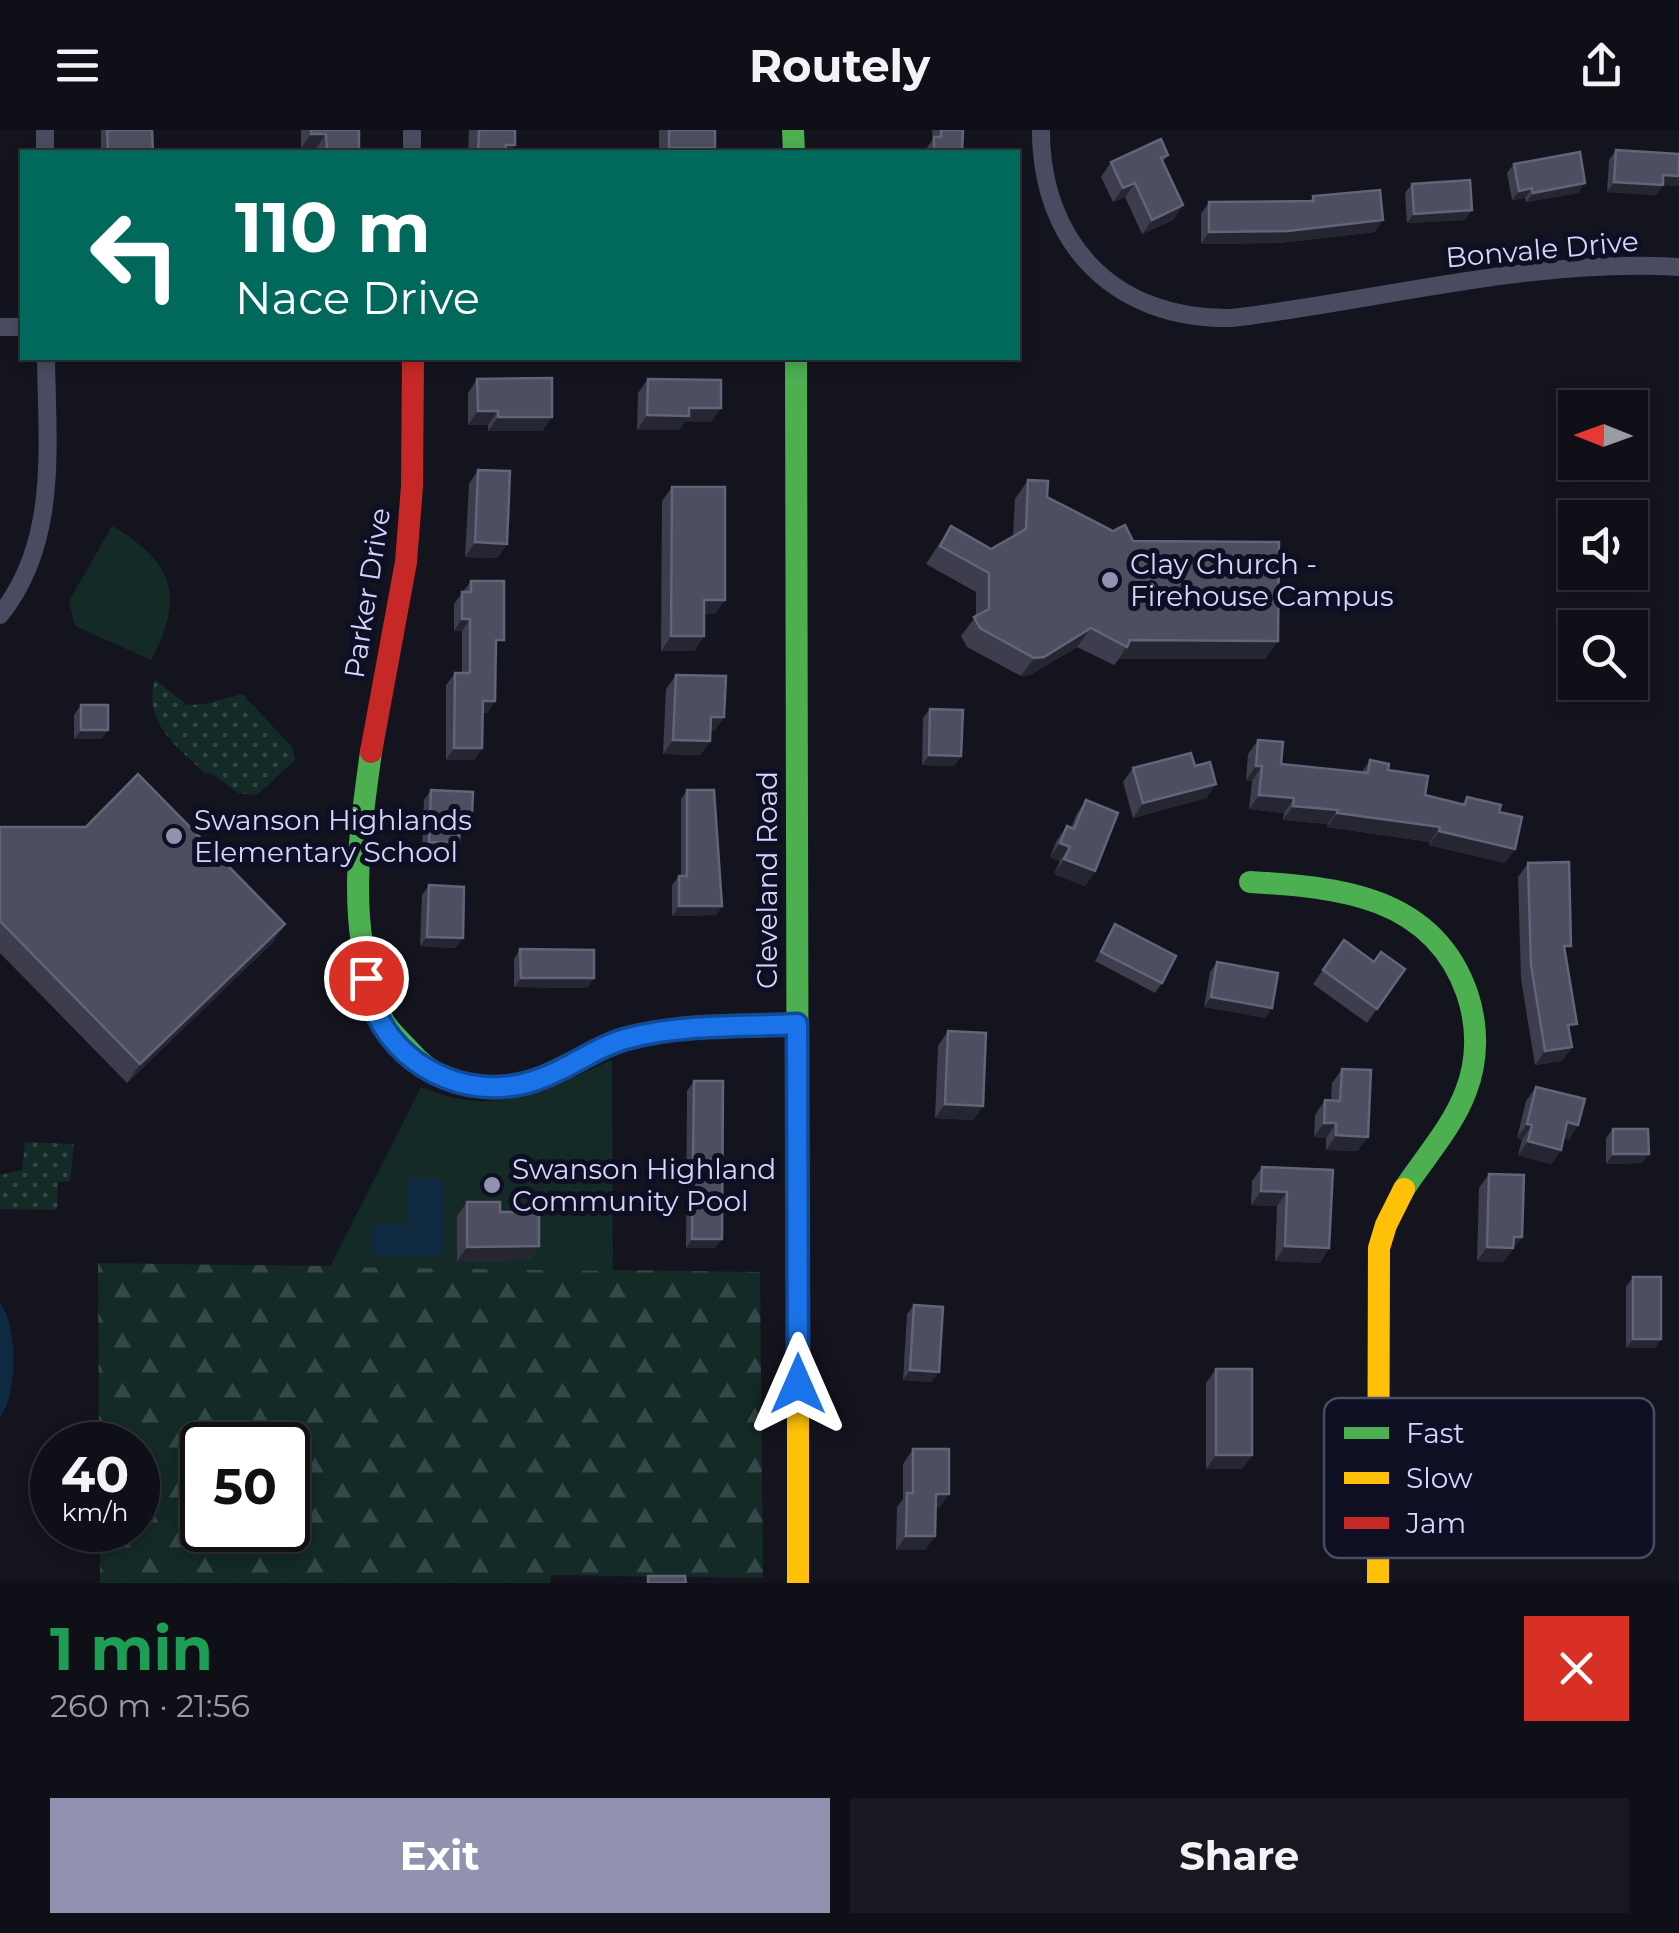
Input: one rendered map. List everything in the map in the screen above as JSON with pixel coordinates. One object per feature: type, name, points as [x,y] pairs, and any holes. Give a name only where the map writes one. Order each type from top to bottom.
[{"type":"street","name":"Bonvale Drive","points":[[1041,130],[1046,190],[1066,236],[1097,274],[1149,304],[1194,316],[1231,318],[1576,268],[1679,268]]},
{"type":"street","points":[[0,615],[34,555],[44,514],[46,360]]},
{"type":"street","name":"Parker Drive","points":[[413,360],[412,506],[406,563],[366,786],[361,836],[358,921],[376,1014],[408,1055],[434,1074],[455,1084],[481,1088],[537,1080],[599,1048],[630,1038],[797,1024]]},
{"type":"street","name":"Cleveland Road","points":[[796,360],[798,1583]]},
{"type":"street","points":[[1250,882],[1320,887],[1392,906],[1435,936],[1456,963],[1469,995],[1475,1050],[1471,1077],[1460,1104],[1394,1201],[1380,1248],[1379,1398]]},
{"type":"street","points":[[1378,1558],[1378,1583]]},
{"type":"green space","points":[[112,526],[149,553],[168,583],[168,618],[151,660],[75,626],[69,601]]},
{"type":"green space","points":[[155,680],[187,705],[242,694],[292,747],[295,760],[257,795],[238,793],[213,774],[204,773],[165,732],[154,709]]},
{"type":"green space","name":"Swanson Highland Community Pool","points":[[612,1060],[613,1271],[330,1267],[421,1087],[473,1101],[496,1101],[541,1091]]},
{"type":"green space","points":[[25,1142],[74,1144],[70,1181],[58,1182],[57,1210],[0,1209],[0,1175],[22,1170]]},
{"type":"green space","points":[[98,1263],[760,1272],[763,1578],[551,1575],[550,1583],[100,1583],[100,1552],[160,1552],[160,1422],[99,1422]]},
{"type":"water","points":[[407,1179],[443,1179],[444,1255],[372,1255],[372,1225],[407,1225]]},
{"type":"water","points":[[0,1303],[10,1327],[14,1360],[10,1393],[0,1417]]},
{"type":"building","points":[[107,130],[152,130],[153,150],[108,150]]},
{"type":"building","points":[[311,130],[359,130],[359,150],[327,150],[326,134],[311,134]]},
{"type":"building","points":[[479,130],[515,130],[515,145],[506,145],[505,150],[478,150]]},
{"type":"building","points":[[669,130],[715,130],[715,148],[669,148]]},
{"type":"building","points":[[941,130],[963,130],[962,150],[934,150],[934,137],[941,137]]},
{"type":"building","points":[[1161,139],[1168,155],[1161,158],[1183,205],[1152,220],[1135,183],[1123,188],[1111,162]]},
{"type":"building","points":[[1616,150],[1679,154],[1679,176],[1663,175],[1663,185],[1614,182]]},
{"type":"building","points":[[1580,152],[1585,183],[1533,193],[1532,188],[1519,191],[1514,164]]},
{"type":"building","points":[[1470,180],[1472,210],[1414,214],[1412,184]]},
{"type":"building","points":[[1380,190],[1383,220],[1288,231],[1209,232],[1209,202],[1314,201],[1313,196]]},
{"type":"building","points":[[552,378],[552,417],[498,417],[498,411],[478,411],[477,379]]},
{"type":"building","points":[[648,379],[721,380],[721,408],[689,408],[689,416],[647,415]]},
{"type":"building","points":[[478,470],[510,471],[507,544],[475,542]]},
{"type":"building","name":"Clay Church - Firehouse Campus","points":[[1028,480],[1048,481],[1047,497],[1113,531],[1125,525],[1133,541],[1279,542],[1278,641],[1130,640],[1127,647],[1091,628],[1044,657],[1034,658],[980,628],[974,617],[989,609],[989,573],[940,546],[951,526],[991,549],[1026,529]]},
{"type":"building","points":[[672,487],[725,487],[725,600],[704,600],[704,636],[671,636]]},
{"type":"building","points":[[471,581],[504,581],[504,640],[496,640],[495,701],[483,701],[482,748],[454,748],[455,673],[470,673],[470,619],[462,619],[462,592],[471,592]]},
{"type":"building","points":[[676,675],[726,676],[724,717],[711,717],[710,741],[673,740]]},
{"type":"building","points":[[81,705],[108,705],[108,730],[81,730]]},
{"type":"building","points":[[930,709],[963,710],[961,756],[929,755]]},
{"type":"building","points":[[1258,740],[1283,742],[1281,764],[1368,773],[1370,760],[1389,764],[1388,770],[1428,776],[1425,795],[1465,805],[1467,797],[1501,805],[1499,812],[1522,817],[1515,849],[1439,831],[1440,827],[1293,806],[1294,798],[1259,795],[1262,766],[1256,766]]},
{"type":"building","points":[[1191,753],[1195,766],[1210,762],[1216,784],[1143,803],[1133,768]]},
{"type":"building","points":[[138,774],[285,924],[140,1064],[0,921],[0,827],[86,827]]},
{"type":"building","points":[[431,790],[473,792],[472,816],[460,816],[459,843],[429,842]]},
{"type":"building","points":[[687,790],[714,790],[722,906],[679,906],[679,876],[687,876]]},
{"type":"building","points":[[1086,800],[1118,813],[1095,871],[1064,859],[1070,847],[1060,843],[1067,826],[1074,829]]},
{"type":"building","points":[[1569,862],[1571,946],[1564,946],[1577,1024],[1568,1025],[1572,1047],[1545,1051],[1531,965],[1528,863]]},
{"type":"building","points":[[429,885],[464,887],[463,938],[427,937]]},
{"type":"building","points":[[1115,924],[1176,956],[1162,983],[1101,952]]},
{"type":"building","points":[[1344,940],[1374,962],[1381,952],[1405,969],[1377,1009],[1323,970]]},
{"type":"building","points":[[520,949],[594,950],[594,978],[521,978]]},
{"type":"building","points":[[1217,962],[1278,973],[1272,1008],[1211,997]]},
{"type":"building","points":[[948,1031],[986,1033],[983,1106],[945,1104]]},
{"type":"building","points":[[1342,1069],[1371,1070],[1368,1137],[1336,1135],[1336,1123],[1324,1123],[1325,1100],[1340,1101]]},
{"type":"building","points":[[694,1081],[723,1081],[722,1239],[692,1239]]},
{"type":"building","points":[[1536,1087],[1585,1099],[1578,1125],[1567,1122],[1561,1150],[1528,1141],[1532,1125],[1527,1124]]},
{"type":"building","points":[[1613,1129],[1648,1129],[1649,1154],[1613,1154]]},
{"type":"building","points":[[1262,1167],[1333,1170],[1329,1248],[1285,1246],[1287,1192],[1261,1191]]},
{"type":"building","points":[[1489,1174],[1524,1175],[1522,1237],[1514,1237],[1513,1248],[1487,1247]]},
{"type":"building","points":[[467,1202],[500,1202],[500,1212],[539,1212],[539,1246],[467,1247]]},
{"type":"building","points":[[1633,1277],[1661,1277],[1661,1339],[1633,1339]]},
{"type":"building","points":[[914,1305],[943,1307],[939,1372],[910,1370]]},
{"type":"building","points":[[1216,1369],[1252,1369],[1252,1455],[1216,1455]]},
{"type":"building","points":[[913,1449],[949,1449],[949,1494],[936,1494],[935,1536],[906,1536],[907,1493],[913,1493]]},
{"type":"building","points":[[648,1576],[685,1576],[686,1583],[648,1583]]},
{"type":"traffic: fast","points":[[793,130],[794,150]]},
{"type":"traffic: fast","points":[[796,360],[798,1294]]},
{"type":"traffic: fast","points":[[371,752],[358,874],[366,964],[384,1022],[429,1068],[464,1084],[504,1087],[537,1079],[630,1037],[671,1029],[797,1024]]},
{"type":"traffic: fast","points":[[1250,882],[1317,888],[1379,903],[1431,935],[1452,961],[1473,1017],[1473,1067],[1453,1117],[1404,1189]]},
{"type":"traffic: slow","points":[[1379,1398],[1379,1248],[1404,1189]]},
{"type":"traffic: slow","points":[[798,1294],[798,1583]]},
{"type":"traffic: slow","points":[[1378,1558],[1378,1583]]},
{"type":"traffic: jam","points":[[371,752],[406,562],[412,486],[413,360]]},
{"type":"place","name":"Clay Church - Firehouse Campus","points":[[1110,580]]},
{"type":"place","name":"Swanson Highlands Elementary School","points":[[174,836]]},
{"type":"place","name":"Swanson Highland Community Pool","points":[[492,1185]]},
{"type":"route","points":[[366,978],[376,1014],[408,1055],[455,1084],[481,1088],[537,1080],[599,1048],[630,1038],[797,1024],[798,1384]]}]
